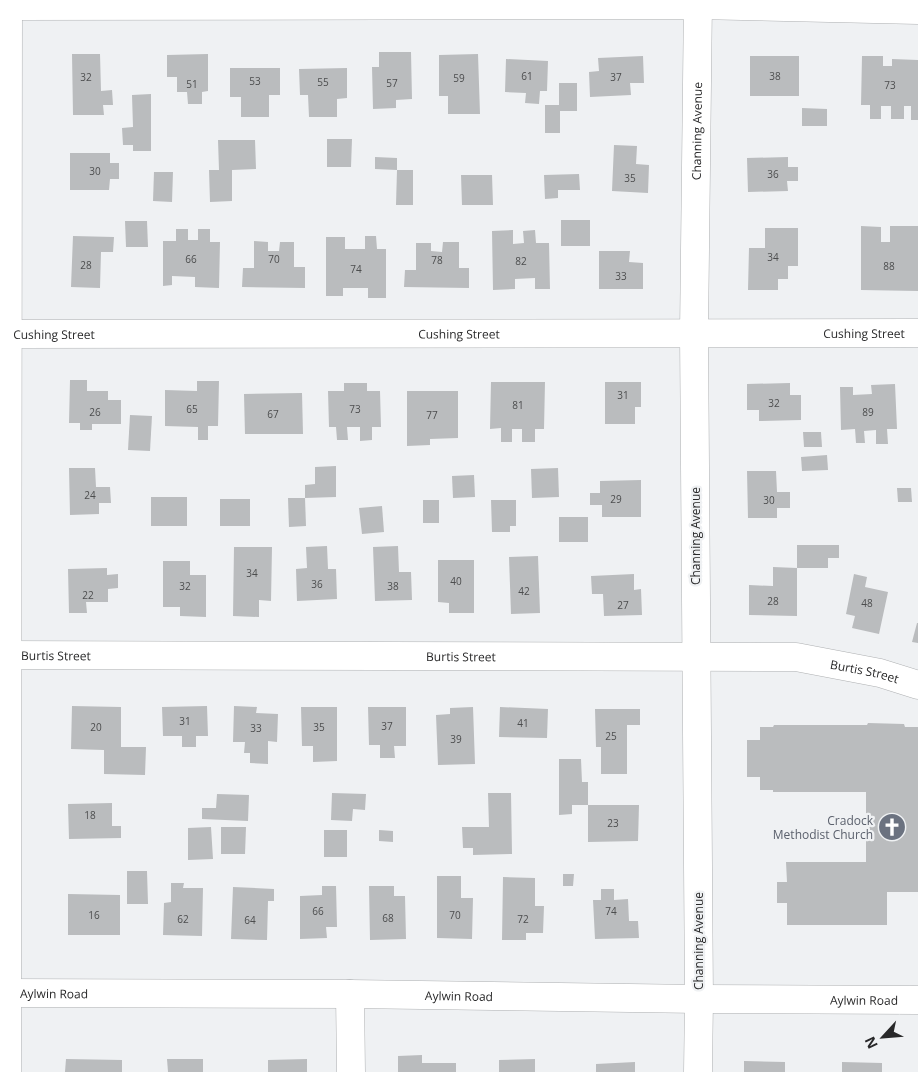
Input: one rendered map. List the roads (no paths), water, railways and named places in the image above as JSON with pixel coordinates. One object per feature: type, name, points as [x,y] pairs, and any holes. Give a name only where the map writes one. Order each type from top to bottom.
[{"type":"street","points":[[7,1072],[4,993],[5,4],[698,2],[918,10]]},
{"type":"street","name":"Channing Avenue","points":[[698,2],[694,333],[698,1072]]},
{"type":"street","name":"Cushing Street","points":[[4,334],[918,333]]},
{"type":"street","name":"Burtis Street","points":[[4,655],[796,657],[880,673],[918,685]]},
{"type":"street","points":[[883,1000],[918,984]]},
{"type":"street","name":"Aylwin Road","points":[[4,993],[350,994],[918,1000]]},
{"type":"street","points":[[350,994],[351,1072]]},
{"type":"place","name":"Cradock Methodist Church","points":[[892,827]]}]
